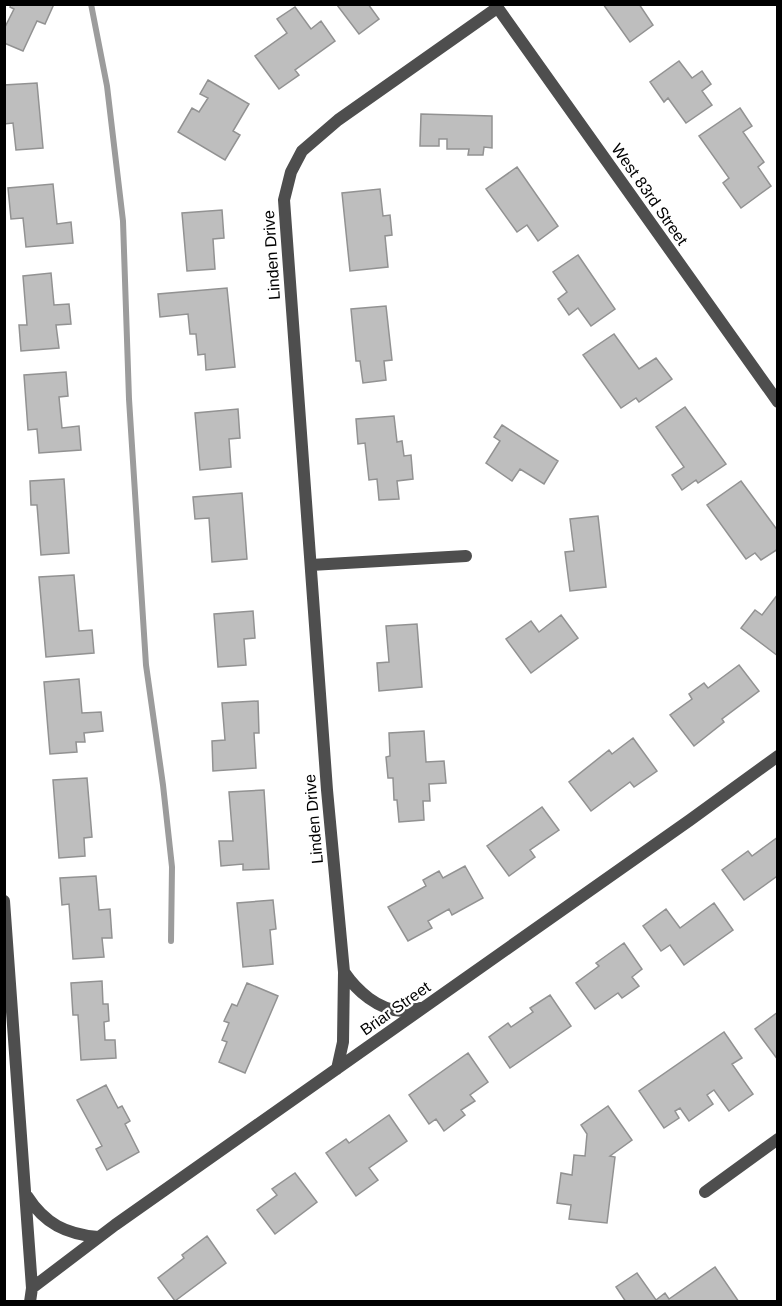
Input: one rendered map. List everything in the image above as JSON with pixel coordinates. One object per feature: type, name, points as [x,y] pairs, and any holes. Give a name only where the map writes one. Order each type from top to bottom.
[{"type":"street","name":"West 83rd Street","points":[[496,6],[777,402]]},
{"type":"street","name":"Linden Drive","points":[[337,1069],[343,1042],[344,972],[327,790],[284,200],[291,172],[303,151],[338,120],[496,6]]},
{"type":"street","points":[[310,565],[465,556]]},
{"type":"street","name":"Briar Street","points":[[32,1288],[98,1237],[690,820],[777,756]]},
{"type":"street","points":[[4,901],[27,1196],[32,1288],[30,1302]]},
{"type":"street","points":[[344,972],[357,989],[378,1003],[402,1011],[425,1007]]},
{"type":"street","points":[[705,1192],[777,1139]]},
{"type":"street","points":[[27,1196],[36,1211],[52,1223],[78,1235],[98,1237]]},
{"type":"building","points":[[11,4],[54,4],[45,24],[37,21],[23,51],[4,43],[4,29],[14,9],[10,7]]},
{"type":"building","points":[[368,4],[379,19],[359,34],[337,5]]},
{"type":"building","points":[[603,4],[639,4],[653,25],[630,42]]},
{"type":"building","points":[[295,7],[311,29],[321,21],[335,41],[295,70],[299,75],[279,89],[255,56],[287,33],[277,19]]},
{"type":"building","points":[[679,61],[692,78],[702,71],[711,84],[702,91],[712,105],[686,123],[668,98],[664,102],[650,82]]},
{"type":"building","points":[[208,80],[249,104],[233,131],[240,135],[225,160],[178,132],[192,108],[199,112],[208,98],[200,94]]},
{"type":"building","points":[[37,83],[43,148],[16,150],[13,123],[4,124],[4,85]]},
{"type":"building","points":[[740,108],[752,126],[743,132],[764,162],[758,167],[771,186],[741,208],[723,183],[729,178],[699,136]]},
{"type":"building","points":[[421,114],[492,116],[492,148],[484,147],[483,155],[468,155],[469,149],[447,149],[447,139],[439,139],[439,146],[420,146]]},
{"type":"building","points":[[517,167],[558,226],[538,241],[527,225],[517,232],[486,189]]},
{"type":"building","points":[[53,184],[57,224],[71,222],[73,243],[26,247],[23,218],[11,219],[8,188]]},
{"type":"building","points":[[380,189],[383,216],[390,215],[392,235],[385,236],[388,267],[350,271],[342,193]]},
{"type":"building","points":[[222,210],[224,238],[213,239],[215,269],[187,271],[182,213]]},
{"type":"building","points":[[578,255],[615,309],[591,326],[578,308],[569,315],[558,299],[567,292],[553,272]]},
{"type":"building","points":[[51,273],[54,305],[69,304],[71,324],[56,325],[59,348],[21,351],[19,325],[27,325],[23,276]]},
{"type":"building","points":[[227,288],[235,367],[206,370],[205,354],[198,355],[196,334],[190,334],[188,314],[160,317],[158,294]]},
{"type":"building","points":[[386,306],[392,360],[384,361],[386,380],[363,383],[360,361],[356,361],[351,309]]},
{"type":"building","points":[[614,334],[639,369],[656,358],[672,379],[639,402],[636,398],[621,408],[583,355]]},
{"type":"building","points":[[66,372],[68,396],[59,397],[62,428],[79,426],[81,450],[39,453],[37,429],[28,430],[24,375]]},
{"type":"building","points":[[685,407],[726,464],[698,483],[696,480],[682,490],[672,475],[684,467],[656,427]]},
{"type":"building","points":[[238,409],[240,438],[229,439],[231,467],[200,470],[195,413]]},
{"type":"building","points":[[394,416],[397,442],[402,441],[404,456],[411,455],[413,479],[397,481],[399,499],[379,500],[377,479],[369,480],[365,443],[358,444],[356,419]]},
{"type":"building","points":[[502,425],[558,461],[544,484],[520,469],[512,481],[486,463],[500,441],[494,437]]},
{"type":"building","points":[[64,479],[69,553],[41,555],[37,505],[31,505],[30,481]]},
{"type":"building","points":[[741,481],[778,531],[778,549],[761,560],[755,553],[746,559],[707,505]]},
{"type":"building","points":[[242,493],[247,559],[212,562],[209,518],[195,519],[193,497]]},
{"type":"building","points":[[598,516],[606,587],[570,591],[565,552],[574,551],[570,519]]},
{"type":"building","points":[[74,575],[79,631],[92,630],[94,653],[46,657],[39,577]]},
{"type":"building","points":[[778,594],[778,656],[741,628],[755,610],[762,615]]},
{"type":"building","points":[[253,611],[255,638],[244,639],[246,665],[218,667],[214,614]]},
{"type":"building","points":[[561,615],[578,638],[531,673],[506,639],[531,621],[539,632]]},
{"type":"building","points":[[417,624],[422,687],[379,691],[377,663],[389,662],[386,626]]},
{"type":"building","points":[[739,665],[759,691],[722,719],[724,722],[694,746],[670,715],[692,699],[689,694],[704,683],[708,688]]},
{"type":"building","points":[[79,679],[82,713],[101,712],[103,731],[84,733],[85,742],[76,742],[77,752],[50,754],[44,682]]},
{"type":"building","points":[[258,701],[259,733],[254,733],[256,768],[213,771],[212,741],[225,740],[222,703]]},
{"type":"building","points":[[424,731],[426,762],[444,761],[446,783],[429,784],[430,801],[423,801],[424,820],[399,822],[397,800],[394,800],[393,778],[388,778],[386,757],[390,756],[389,733]]},
{"type":"building","points":[[633,738],[657,771],[634,787],[630,782],[591,811],[569,782],[609,750],[612,754]]},
{"type":"building","points":[[87,778],[92,837],[84,838],[85,856],[59,858],[53,780]]},
{"type":"building","points":[[264,790],[269,869],[243,870],[243,864],[221,866],[219,841],[233,841],[229,792]]},
{"type":"building","points":[[542,807],[559,830],[530,850],[535,857],[509,876],[487,846]]},
{"type":"building","points":[[778,837],[778,879],[776,877],[744,900],[722,870],[748,851],[752,856]]},
{"type":"building","points":[[465,866],[483,898],[452,915],[449,909],[428,921],[432,928],[408,941],[388,907],[426,886],[423,880],[439,871],[443,878]]},
{"type":"building","points":[[96,876],[99,910],[110,909],[112,938],[102,938],[104,957],[73,959],[69,904],[62,905],[60,878]]},
{"type":"building","points":[[273,900],[276,929],[270,930],[273,964],[243,967],[237,903]]},
{"type":"building","points":[[714,903],[733,930],[684,965],[670,945],[661,951],[643,926],[666,909],[680,928]]},
{"type":"building","points":[[624,943],[642,969],[632,977],[639,986],[622,998],[618,993],[595,1009],[576,983],[599,966],[596,963]]},
{"type":"building","points":[[102,981],[103,1004],[108,1004],[109,1021],[104,1022],[105,1040],[115,1040],[116,1058],[81,1060],[78,1015],[73,1015],[71,983]]},
{"type":"building","points":[[247,983],[278,996],[245,1073],[219,1062],[227,1042],[222,1040],[229,1023],[224,1021],[232,1004],[237,1006]]},
{"type":"building","points":[[550,995],[571,1026],[510,1068],[489,1037],[508,1023],[511,1027],[533,1012],[530,1008]]},
{"type":"building","points":[[778,1012],[778,1060],[755,1029]]},
{"type":"building","points":[[724,1032],[742,1058],[732,1064],[753,1094],[729,1111],[714,1090],[707,1095],[713,1104],[689,1121],[680,1108],[675,1111],[679,1118],[664,1128],[639,1091]]},
{"type":"building","points":[[468,1053],[488,1082],[470,1095],[475,1101],[461,1110],[465,1115],[444,1131],[436,1119],[429,1124],[409,1095]]},
{"type":"building","points":[[106,1085],[118,1108],[122,1106],[130,1121],[125,1124],[139,1152],[107,1170],[96,1149],[102,1146],[77,1100]]},
{"type":"building","points":[[608,1106],[632,1140],[610,1156],[615,1157],[607,1223],[569,1219],[571,1205],[557,1203],[561,1173],[572,1175],[574,1155],[585,1156],[587,1134],[581,1125]]},
{"type":"building","points":[[389,1115],[407,1141],[369,1168],[378,1180],[356,1196],[326,1153],[346,1139],[349,1143]]},
{"type":"building","points":[[295,1173],[317,1202],[275,1234],[257,1210],[277,1195],[272,1189]]},
{"type":"building","points":[[207,1236],[226,1263],[175,1301],[158,1278],[184,1258],[182,1255]]},
{"type":"building","points":[[715,1267],[739,1302],[626,1302],[616,1287],[637,1273],[656,1300],[665,1293],[669,1299]]},
{"type":"waterway","points":[[91,4],[107,86],[123,221],[129,399],[146,665],[172,867],[171,941]]}]
